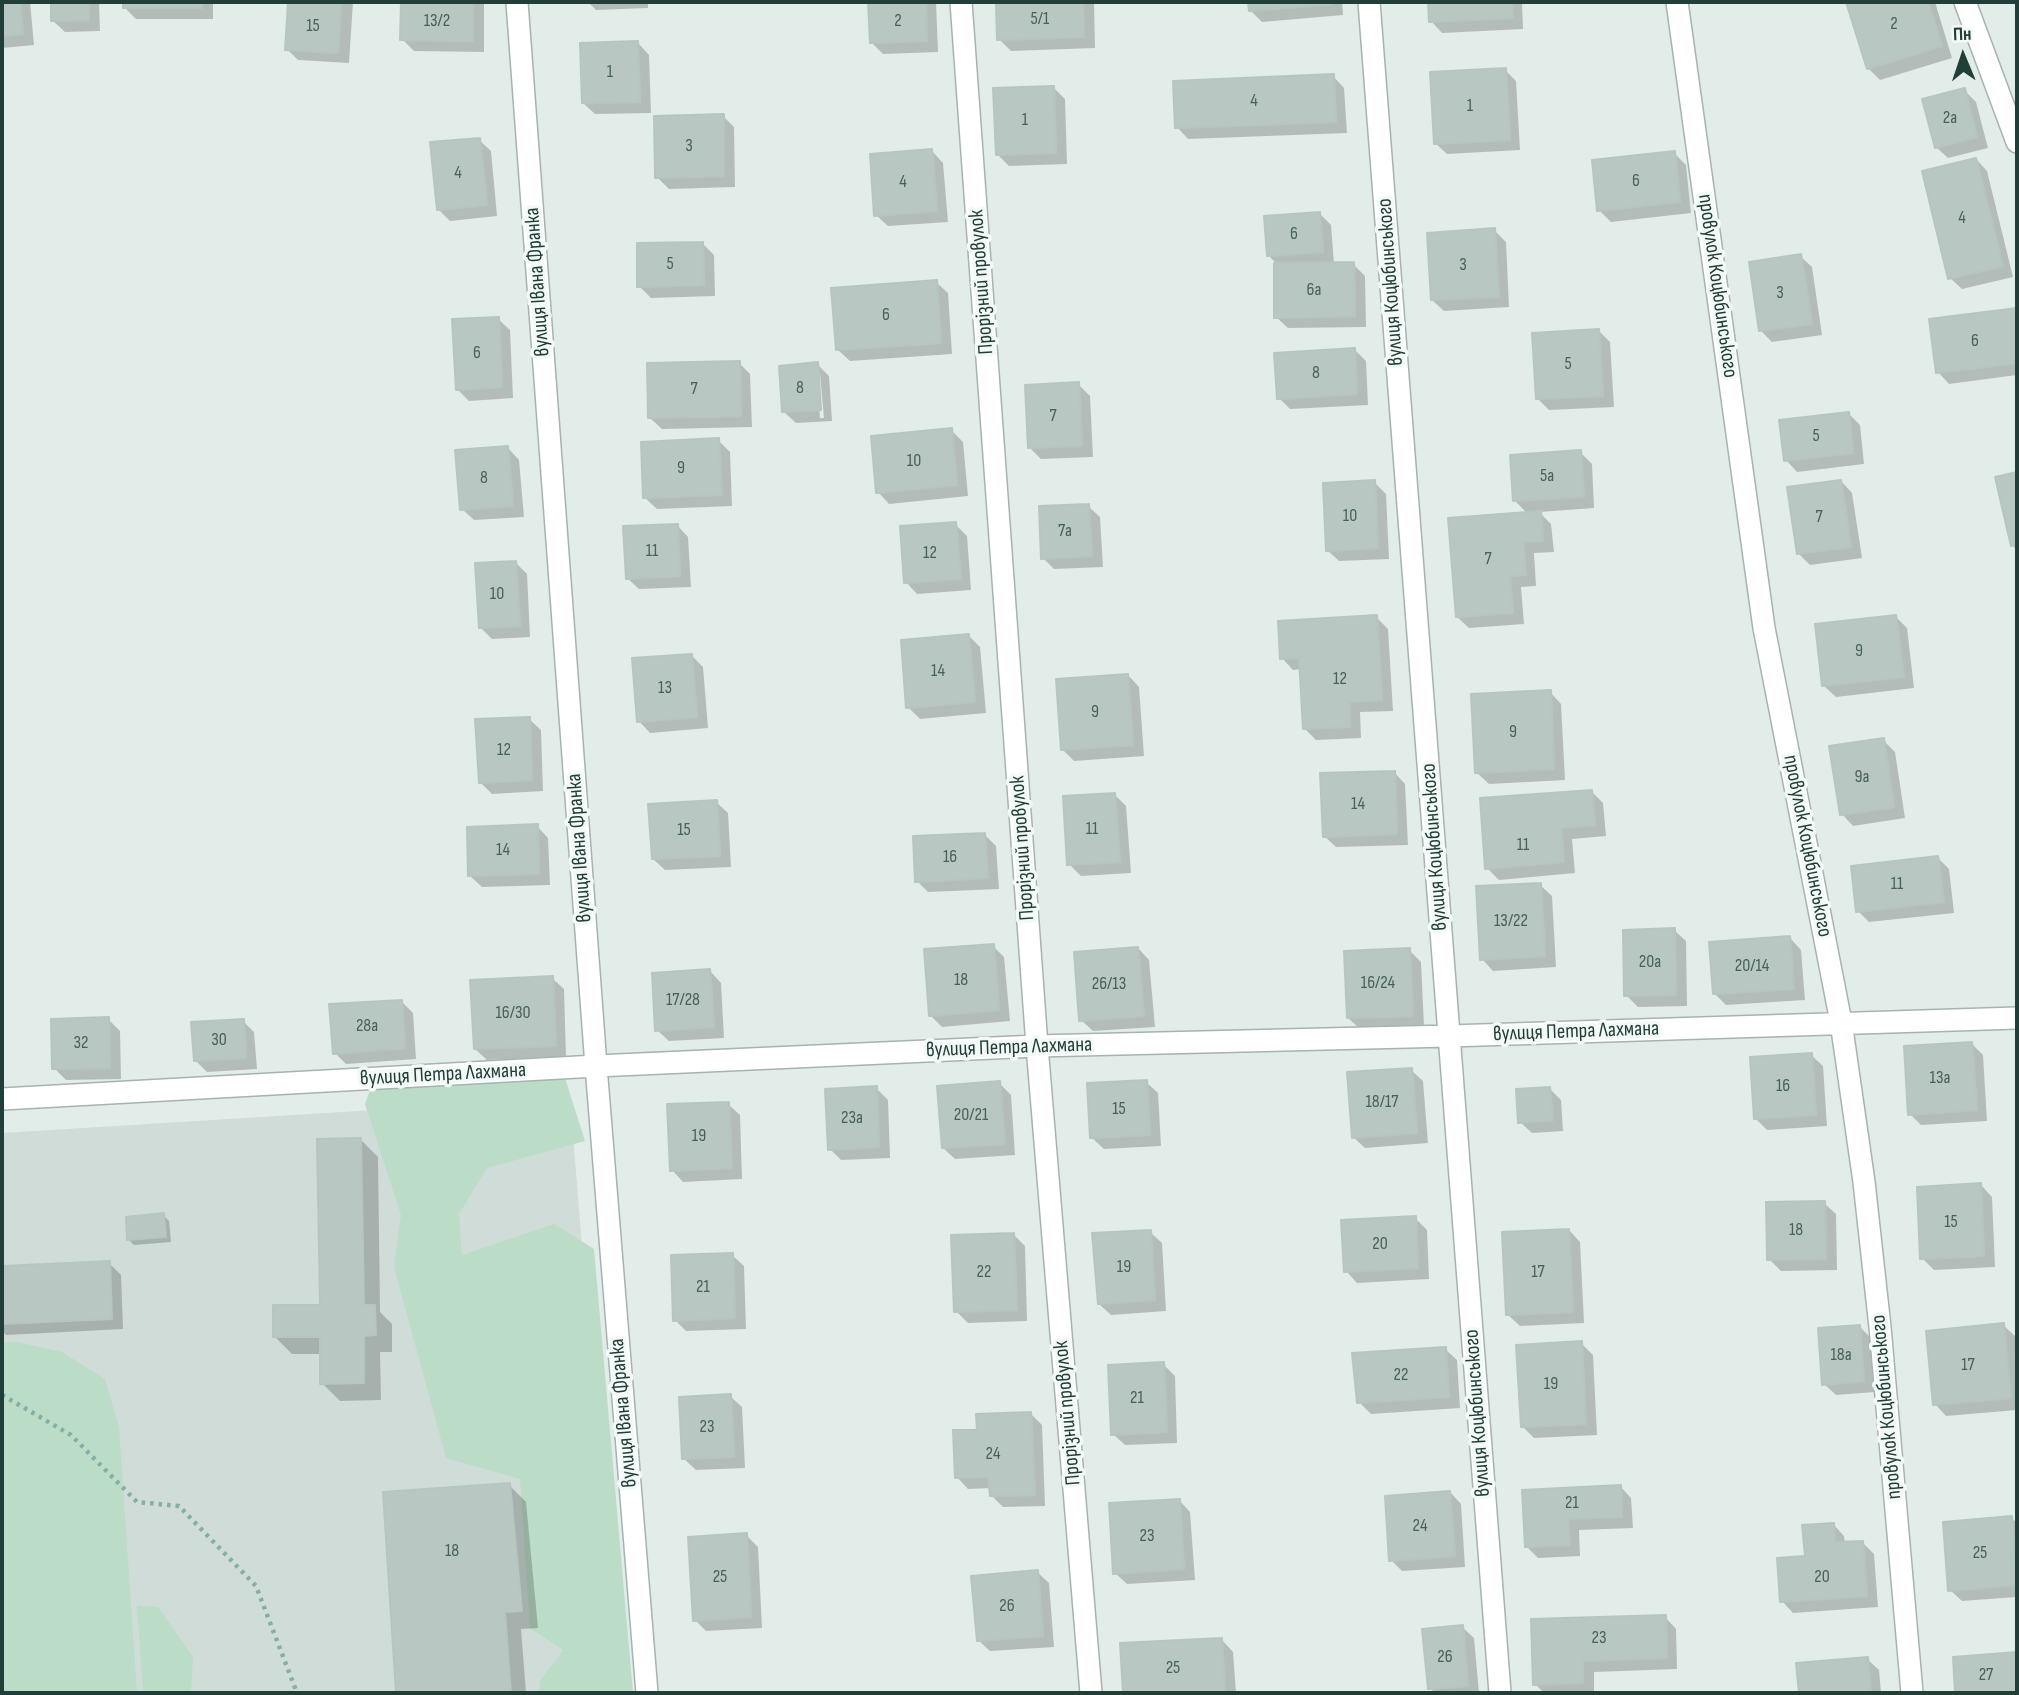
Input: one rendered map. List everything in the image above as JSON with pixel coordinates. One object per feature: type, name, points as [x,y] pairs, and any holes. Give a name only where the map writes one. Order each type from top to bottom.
[{"type":"street","name":"вулиця Івана Франка","points":[[517,2],[596,1066],[647,1693]]},
{"type":"street","name":"Прорізний провулок","points":[[961,2],[1037,1046],[1091,1693]]},
{"type":"street","name":"вулиця Коцюбинського","points":[[1369,2],[1500,1693]]},
{"type":"street","name":"провулок Коцюбинського","points":[[1677,2],[1764,628],[1841,1022],[1864,1182],[1880,1327],[1912,1693]]},
{"type":"street","points":[[1965,2],[2017,142]]},
{"type":"street","name":"вулиця Петра Лахмана","points":[[2,1100],[596,1066],[1037,1046],[2017,1018]]},
{"type":"path","points":[[2,1395],[71,1435],[136,1502],[179,1506],[256,1586],[297,1693]]},
{"type":"shaded area","points":[[570,1098],[618,1693],[2,1693],[2,1133]]},
{"type":"green space","points":[[479,1076],[565,1078],[585,1141],[487,1168],[459,1214],[462,1255],[554,1224],[594,1249],[633,1693],[539,1693],[540,1681],[563,1650],[530,1628],[520,1479],[446,1458],[394,1267],[401,1215],[365,1104],[370,1090]]},
{"type":"green space","points":[[17,1342],[62,1352],[105,1379],[119,1427],[137,1693],[2,1693],[2,1343]]},
{"type":"green space","points":[[137,1606],[158,1607],[193,1657],[191,1693],[143,1693]]},
{"type":"building","points":[[2,2],[20,2],[23,34],[2,36]]},
{"type":"building","points":[[51,2],[89,2],[89,20],[51,21]]},
{"type":"building","points":[[123,2],[202,2],[202,8],[123,8]]},
{"type":"building","points":[[288,2],[341,2],[338,53],[285,50]]},
{"type":"building","points":[[401,2],[473,2],[473,41],[400,40]]},
{"type":"building","points":[[868,2],[926,2],[927,41],[870,43]]},
{"type":"building","points":[[996,2],[1083,2],[1084,37],[997,40]]},
{"type":"building","points":[[1248,2],[1332,2],[1333,4],[1249,11]]},
{"type":"building","points":[[1428,2],[1512,2],[1513,18],[1429,22]]},
{"type":"building","points":[[1846,2],[1928,2],[1942,46],[1867,69]]},
{"type":"building","points":[[638,41],[640,102],[582,103],[580,43]]},
{"type":"building","points":[[1506,68],[1510,140],[1434,144],[1430,72]]},
{"type":"building","points":[[1334,74],[1336,122],[1175,128],[1173,81]]},
{"type":"building","points":[[1054,86],[1056,153],[996,155],[993,88]]},
{"type":"building","points":[[1965,88],[1977,137],[1935,148],[1922,99]]},
{"type":"building","points":[[724,114],[724,176],[655,178],[654,116]]},
{"type":"building","points":[[480,138],[487,205],[437,210],[430,142]]},
{"type":"building","points":[[932,149],[937,211],[874,216],[870,154]]},
{"type":"building","points":[[1675,151],[1680,202],[1597,211],[1592,160]]},
{"type":"building","points":[[1976,158],[2003,266],[1948,279],[1922,171]]},
{"type":"building","points":[[1320,212],[1323,252],[1267,256],[1264,216]]},
{"type":"building","points":[[1495,228],[1499,297],[1431,300],[1427,233]]},
{"type":"building","points":[[703,242],[704,285],[637,287],[637,243]]},
{"type":"building","points":[[1801,254],[1812,324],[1759,331],[1749,262]]},
{"type":"building","points":[[1354,262],[1355,316],[1274,318],[1274,263]]},
{"type":"building","points":[[937,280],[941,343],[836,350],[831,288]]},
{"type":"building","points":[[2017,308],[2017,363],[1936,373],[1929,319]]},
{"type":"building","points":[[499,317],[502,387],[456,390],[452,319]]},
{"type":"building","points":[[1599,329],[1603,396],[1536,399],[1532,333]]},
{"type":"building","points":[[1355,348],[1357,394],[1277,399],[1274,353]]},
{"type":"building","points":[[740,361],[741,416],[648,418],[647,363]]},
{"type":"building","points":[[818,362],[821,410],[782,412],[779,366]]},
{"type":"building","points":[[1079,382],[1082,446],[1028,448],[1025,385]]},
{"type":"building","points":[[1849,412],[1853,453],[1784,461],[1779,420]]},
{"type":"building","points":[[952,428],[957,485],[876,493],[871,436]]},
{"type":"building","points":[[719,438],[722,495],[643,498],[641,442]]},
{"type":"building","points":[[508,446],[513,506],[460,510],[455,450]]},
{"type":"building","points":[[1581,450],[1584,497],[1513,501],[1510,455]]},
{"type":"building","points":[[2017,472],[2017,544],[2011,546],[1995,477]]},
{"type":"building","points":[[1375,480],[1378,548],[1326,551],[1323,483]]},
{"type":"building","points":[[1841,480],[1851,547],[1797,554],[1787,487]]},
{"type":"building","points":[[1089,504],[1092,556],[1041,559],[1039,506]]},
{"type":"building","points":[[1541,511],[1543,541],[1523,542],[1526,575],[1510,576],[1513,613],[1456,617],[1448,518]]},
{"type":"building","points":[[956,522],[961,579],[904,583],[900,526]]},
{"type":"building","points":[[678,524],[680,576],[626,579],[623,526]]},
{"type":"building","points":[[516,561],[520,626],[479,628],[475,563]]},
{"type":"building","points":[[1377,615],[1382,700],[1349,702],[1350,727],[1303,729],[1299,658],[1280,659],[1278,621]]},
{"type":"building","points":[[1896,615],[1904,677],[1822,686],[1815,624]]},
{"type":"building","points":[[969,634],[975,702],[906,708],[901,640]]},
{"type":"building","points":[[692,654],[697,717],[637,722],[632,658]]},
{"type":"building","points":[[1128,674],[1133,745],[1061,750],[1056,679]]},
{"type":"building","points":[[1551,690],[1554,769],[1475,773],[1471,694]]},
{"type":"building","points":[[530,717],[532,780],[479,783],[475,719]]},
{"type":"building","points":[[1884,738],[1894,807],[1840,815],[1829,746]]},
{"type":"building","points":[[1395,771],[1397,834],[1323,837],[1320,773]]},
{"type":"building","points":[[1592,790],[1595,825],[1561,828],[1564,862],[1485,869],[1480,798]]},
{"type":"building","points":[[1115,793],[1120,862],[1067,865],[1063,796]]},
{"type":"building","points":[[717,800],[720,856],[652,859],[648,804]]},
{"type":"building","points":[[538,824],[539,874],[468,876],[467,827]]},
{"type":"building","points":[[985,833],[988,878],[915,882],[913,836]]},
{"type":"building","points":[[1938,856],[1944,902],[1856,912],[1851,866]]},
{"type":"building","points":[[1541,883],[1545,956],[1480,960],[1476,886]]},
{"type":"building","points":[[1675,928],[1676,995],[1624,996],[1623,930]]},
{"type":"building","points":[[1790,936],[1794,989],[1713,994],[1709,942]]},
{"type":"building","points":[[994,944],[999,1010],[929,1016],[924,949]]},
{"type":"building","points":[[1138,947],[1144,1016],[1079,1021],[1074,952]]},
{"type":"building","points":[[1410,948],[1413,1016],[1347,1018],[1344,951]]},
{"type":"building","points":[[710,969],[714,1027],[655,1031],[652,973]]},
{"type":"building","points":[[553,976],[556,1046],[474,1049],[470,980]]},
{"type":"building","points":[[402,1000],[405,1048],[333,1054],[329,1004]]},
{"type":"building","points":[[109,1017],[110,1068],[52,1069],[51,1019]]},
{"type":"building","points":[[244,1019],[246,1058],[194,1061],[191,1022]]},
{"type":"building","points":[[1972,1042],[1977,1110],[1908,1115],[1904,1046]]},
{"type":"building","points":[[1812,1053],[1816,1115],[1754,1119],[1750,1057]]},
{"type":"building","points":[[1412,1068],[1417,1133],[1352,1138],[1347,1072]]},
{"type":"building","points":[[1147,1080],[1150,1135],[1090,1138],[1087,1083]]},
{"type":"building","points":[[1000,1081],[1005,1144],[942,1148],[937,1086]]},
{"type":"building","points":[[877,1086],[879,1147],[828,1150],[825,1089]]},
{"type":"building","points":[[1550,1087],[1553,1120],[1518,1123],[1516,1089]]},
{"type":"building","points":[[729,1102],[732,1168],[670,1171],[667,1104]]},
{"type":"building","points":[[361,1138],[364,1305],[375,1305],[376,1335],[364,1336],[364,1383],[320,1384],[320,1337],[273,1337],[273,1305],[320,1305],[317,1139]]},
{"type":"building","points":[[1981,1183],[1984,1256],[1920,1259],[1917,1187]]},
{"type":"building","points":[[1825,1201],[1826,1259],[1767,1260],[1766,1202]]},
{"type":"building","points":[[164,1213],[166,1237],[127,1240],[126,1217]]},
{"type":"building","points":[[1416,1216],[1418,1268],[1344,1272],[1341,1220]]},
{"type":"building","points":[[1569,1229],[1573,1312],[1506,1315],[1502,1232]]},
{"type":"building","points":[[1151,1230],[1155,1300],[1098,1304],[1092,1233]]},
{"type":"building","points":[[1014,1233],[1017,1310],[954,1312],[951,1235]]},
{"type":"building","points":[[733,1253],[735,1318],[673,1321],[671,1255]]},
{"type":"building","points":[[110,1261],[112,1319],[2,1324],[2,1266]]},
{"type":"building","points":[[2004,1323],[2011,1398],[1933,1405],[1926,1331]]},
{"type":"building","points":[[1860,1325],[1864,1381],[1822,1385],[1818,1328]]},
{"type":"building","points":[[1582,1341],[1586,1424],[1521,1427],[1516,1345]]},
{"type":"building","points":[[1446,1347],[1449,1397],[1357,1403],[1352,1353]]},
{"type":"building","points":[[1164,1362],[1167,1432],[1111,1435],[1108,1365]]},
{"type":"building","points":[[731,1394],[734,1457],[682,1459],[679,1397]]},
{"type":"building","points":[[1031,1412],[1035,1495],[990,1496],[988,1477],[955,1478],[953,1430],[977,1430],[976,1414]]},
{"type":"building","points":[[510,1483],[522,1611],[505,1612],[511,1693],[396,1693],[383,1492]]},
{"type":"building","points":[[1621,1485],[1622,1517],[1568,1519],[1570,1545],[1525,1547],[1522,1490]]},
{"type":"building","points":[[1450,1491],[1455,1556],[1389,1561],[1385,1496]]},
{"type":"building","points":[[1180,1499],[1184,1569],[1113,1574],[1109,1503]]},
{"type":"building","points":[[2012,1516],[2017,1585],[1948,1591],[1943,1522]]},
{"type":"building","points":[[1834,1523],[1835,1542],[1863,1541],[1867,1596],[1780,1602],[1777,1558],[1805,1556],[1802,1525]]},
{"type":"building","points":[[747,1533],[751,1617],[693,1621],[688,1537]]},
{"type":"building","points":[[1038,1570],[1043,1636],[977,1641],[971,1576]]},
{"type":"building","points":[[1666,1615],[1667,1658],[1583,1661],[1583,1683],[1533,1685],[1531,1619]]},
{"type":"building","points":[[1463,1625],[1468,1686],[1428,1689],[1422,1629]]},
{"type":"building","points":[[1222,1638],[1225,1693],[1123,1693],[1120,1643]]},
{"type":"building","points":[[2017,1652],[2017,1693],[1955,1693],[1953,1657]]},
{"type":"building","points":[[1868,1657],[1871,1693],[1799,1693],[1796,1663]]}]
